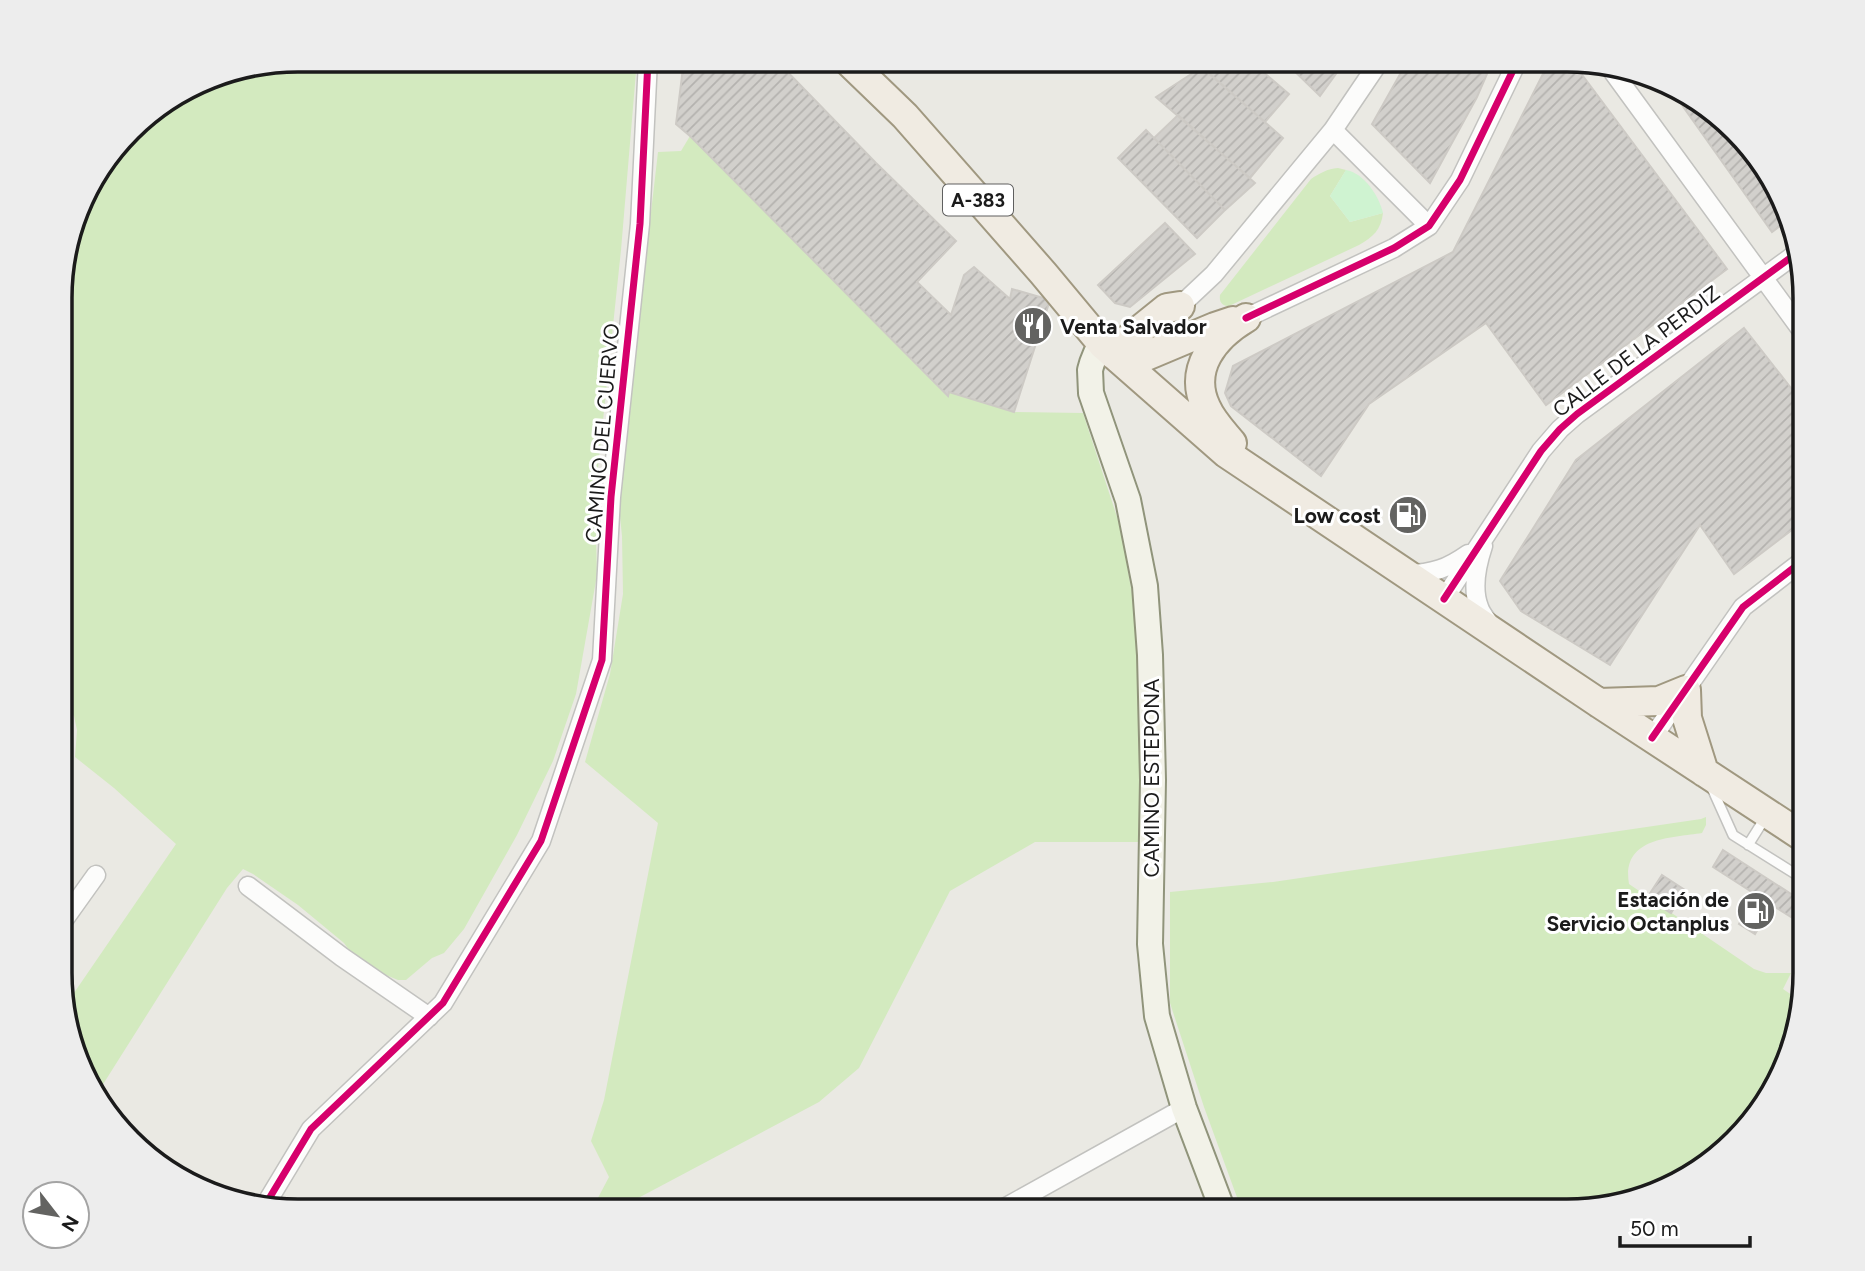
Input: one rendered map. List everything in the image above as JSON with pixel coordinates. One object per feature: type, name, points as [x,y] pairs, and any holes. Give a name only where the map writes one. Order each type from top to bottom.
[{"type":"main road","name":"A-383","points":[[859,72],[905,116],[1120,358],[1226,453],[1793,830]]},
{"type":"main road","points":[[1185,302],[1167,308],[1126,341],[1120,358],[1146,356],[1220,325],[1246,318]]},
{"type":"main road","points":[[1185,302],[1177,323],[1186,332],[1197,335]]},
{"type":"main road","points":[[1246,318],[1227,330],[1212,347],[1201,374],[1202,395],[1215,423],[1236,448],[1282,490]]},
{"type":"main road","name":"CAMINO ESTEPONA","points":[[1120,358],[1096,353],[1090,370],[1091,393],[1128,500],[1144,586],[1150,655],[1153,780],[1150,944],[1157,1016],[1184,1108],[1218,1199]]},
{"type":"main road","points":[[1598,703],[1659,701],[1686,690],[1687,718],[1704,772]]},
{"type":"street","name":"CAMINO DEL CUERVO","points":[[270,1197],[311,1129],[443,1003],[541,841],[603,660],[611,497],[640,224],[647,72]]},
{"type":"street","points":[[1185,302],[1228,258],[1333,130],[1372,72]]},
{"type":"street","points":[[1246,318],[1394,248],[1429,226],[1460,180],[1512,72]]},
{"type":"street","points":[[1617,77],[1793,319]]},
{"type":"street","points":[[1333,130],[1429,226]]},
{"type":"street","name":"CALLE DE LA PERDIZ","points":[[1444,599],[1541,451],[1560,429],[1790,258]]},
{"type":"street","name":"CALLE DE LA PERDIZ","points":[[1488,531],[1478,568],[1476,597],[1479,609],[1497,634]]},
{"type":"street","name":"CALLE DE LA PERDIZ","points":[[1406,574],[1446,568],[1477,548]]},
{"type":"street","points":[[1652,738],[1743,607],[1793,568]]},
{"type":"street","points":[[72,909],[96,875]]},
{"type":"street","points":[[248,886],[342,957],[429,1017]]},
{"type":"street","points":[[1021,1199],[1184,1108]]},
{"type":"lane","points":[[1704,772],[1733,835],[1793,873]]},
{"type":"lane","points":[[1748,845],[1768,814]]},
{"type":"green space","points":[[297,72],[636,72],[621,250],[595,496],[597,575],[576,694],[553,761],[517,835],[464,929],[444,953],[432,958],[406,980],[398,980],[359,964],[344,943],[298,905],[243,869],[227,888],[102,1086],[79,1032],[73,994],[176,844],[75,757],[77,730],[74,716],[74,268],[79,239],[89,211],[102,184],[128,149],[160,118],[184,102],[225,84],[253,76]]},
{"type":"green space","points":[[690,136],[947,396],[949,392],[1014,412],[1083,413],[1121,529],[1133,600],[1144,766],[1144,842],[1035,842],[950,891],[859,1068],[819,1102],[636,1199],[597,1199],[609,1177],[591,1141],[604,1100],[658,823],[585,762],[610,674],[623,594],[618,497],[658,152],[681,151]]},
{"type":"green space","points":[[1338,168],[1346,170],[1330,196],[1350,222],[1383,213],[1376,232],[1359,245],[1229,306],[1223,304],[1220,295],[1311,179]]},
{"type":"green space","points":[[1346,170],[1365,180],[1383,213],[1350,222],[1330,196]]},
{"type":"green space","points":[[1706,817],[1702,833],[1663,839],[1640,849],[1633,857],[1629,869],[1629,884],[1754,969],[1766,973],[1791,973],[1783,989],[1792,995],[1789,1018],[1770,1073],[1755,1099],[1716,1143],[1693,1161],[1654,1182],[1626,1192],[1582,1199],[1238,1199],[1170,1003],[1170,892],[1273,882]]},
{"type":"building","points":[[682,72],[788,72],[956,241],[917,282],[951,315],[964,275],[974,267],[1010,299],[1012,289],[1050,300],[1014,412],[949,392],[948,396],[676,124]]},
{"type":"building","points":[[1194,72],[1208,72],[1283,138],[1250,178],[1156,97]]},
{"type":"building","points":[[1207,72],[1263,72],[1289,94],[1265,122]]},
{"type":"building","points":[[1295,72],[1337,72],[1320,96]]},
{"type":"building","points":[[1401,72],[1488,72],[1430,183],[1372,124]]},
{"type":"building","points":[[1544,72],[1568,72],[1581,73],[1727,269],[1546,405],[1486,323],[1369,404],[1321,476],[1231,406],[1225,393],[1233,366],[1453,252]]},
{"type":"building","points":[[1680,103],[1716,128],[1747,160],[1770,198],[1781,225],[1772,232]]},
{"type":"building","points":[[1178,115],[1255,183],[1225,210],[1154,138]]},
{"type":"building","points":[[1146,130],[1225,210],[1197,238],[1118,158]]},
{"type":"building","points":[[1165,223],[1195,254],[1130,307],[1115,303],[1098,285]]},
{"type":"building","points":[[1744,328],[1793,391],[1793,529],[1734,574],[1700,525],[1610,665],[1521,611],[1500,581],[1576,460]]},
{"type":"building","points":[[1723,850],[1793,895],[1793,918],[1713,867]]},
{"type":"building","points":[[1662,875],[1685,890],[1671,913],[1647,898]]},
{"type":"building","points":[[1755,897],[1771,906],[1755,934],[1739,924]]},
{"type":"cycle path","points":[[270,1197],[311,1129],[443,1003],[541,841],[602,660],[611,497],[640,224],[647,72]]},
{"type":"cycle path","points":[[1246,318],[1394,248],[1429,226],[1460,180],[1512,72]]},
{"type":"cycle path","points":[[1444,599],[1541,451],[1560,429],[1790,258]]},
{"type":"cycle path","points":[[1652,738],[1743,607],[1793,568]]},
{"type":"place","name":"Venta Salvador","points":[[1033,326]]},
{"type":"place","name":"Low cost","points":[[1408,515]]},
{"type":"place","name":"Estación de Servicio Octanplus","points":[[1756,911]]}]
